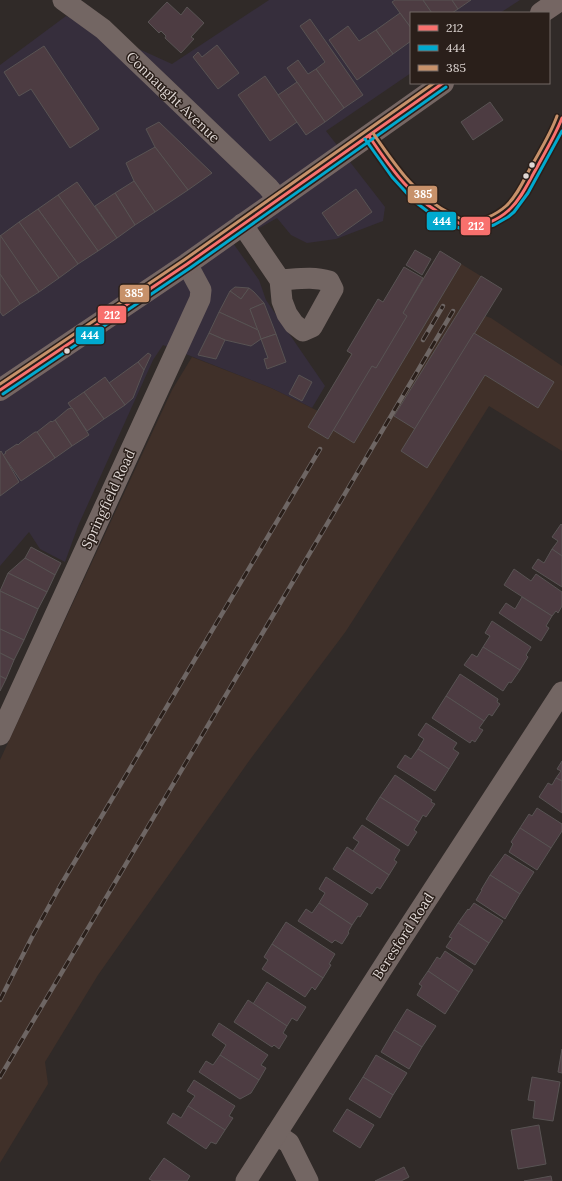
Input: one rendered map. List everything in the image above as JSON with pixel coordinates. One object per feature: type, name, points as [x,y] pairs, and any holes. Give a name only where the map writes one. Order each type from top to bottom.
[{"type":"main road","points":[[543,12],[560,0]]},
{"type":"main road","points":[[0,390],[187,264],[442,84]]},
{"type":"street","name":"Connaught Avenue","points":[[64,0],[103,29],[268,187],[278,200]]},
{"type":"street","points":[[242,224],[280,280]]},
{"type":"street","name":"Springfield Road","points":[[0,735],[200,299],[201,290],[187,264]]},
{"type":"street","name":"Beresford Road","points":[[246,1181],[562,692]]},
{"type":"street","points":[[276,1134],[289,1143],[308,1181]]},
{"type":"shaded area","points":[[269,0],[520,0],[502,12],[410,12],[410,74],[326,131],[385,207],[383,221],[336,239],[307,243],[291,235],[277,218],[233,243],[259,280],[266,300],[325,386],[312,408],[271,388],[163,345],[153,360],[78,526],[65,562],[40,549],[29,532],[0,566],[0,65],[66,16],[172,64]]},
{"type":"shaded area","points":[[440,251],[502,289],[485,316],[491,318],[562,366],[562,451],[489,406],[346,631],[249,761],[98,975],[45,1062],[48,1084],[0,1163],[0,760],[172,390],[192,357],[271,388],[318,411],[351,354],[347,351],[378,299],[383,302],[404,267],[423,278]]},
{"type":"building","points":[[395,0],[423,0],[431,12],[410,12],[410,27],[392,2]]},
{"type":"building","points":[[423,0],[452,0],[458,9],[454,12],[431,12]]},
{"type":"building","points":[[452,0],[471,0],[458,9]]},
{"type":"building","points":[[167,2],[181,15],[187,7],[204,23],[191,37],[194,39],[181,53],[165,38],[166,36],[161,31],[159,33],[148,22]]},
{"type":"building","points":[[400,13],[410,27],[410,42],[393,54],[376,30]]},
{"type":"building","points":[[310,19],[363,95],[344,108],[316,69],[325,62],[300,26]]},
{"type":"building","points":[[348,26],[359,41],[376,30],[393,54],[357,80],[329,40]]},
{"type":"building","points":[[217,45],[239,73],[218,89],[193,57],[198,52],[202,57]]},
{"type":"building","points":[[44,46],[99,129],[70,148],[31,89],[19,96],[4,72]]},
{"type":"building","points":[[298,60],[308,74],[316,69],[344,108],[325,122],[287,68]]},
{"type":"building","points":[[265,76],[297,122],[270,141],[238,95]]},
{"type":"building","points":[[297,82],[325,122],[306,135],[278,95]]},
{"type":"building","points":[[490,102],[503,120],[473,140],[461,122]]},
{"type":"building","points":[[159,122],[212,173],[188,190],[155,147],[146,129]]},
{"type":"building","points":[[155,147],[188,190],[155,212],[134,181],[126,163]]},
{"type":"building","points":[[134,181],[155,212],[135,225],[115,193]]},
{"type":"building","points":[[77,182],[117,238],[98,251],[58,195]]},
{"type":"building","points":[[356,189],[372,212],[338,236],[322,213]]},
{"type":"building","points":[[115,193],[135,225],[117,238],[95,206]]},
{"type":"building","points":[[58,195],[98,251],[78,264],[38,209]]},
{"type":"building","points":[[38,209],[78,264],[59,278],[19,222]]},
{"type":"building","points":[[19,222],[59,278],[39,292],[0,236]]},
{"type":"building","points":[[0,235],[39,292],[20,304],[0,274]]},
{"type":"building","points":[[415,250],[431,259],[422,275],[406,265]]},
{"type":"building","points":[[440,251],[461,264],[354,443],[333,430]]},
{"type":"building","points":[[404,267],[423,278],[403,313],[407,316],[376,368],[372,366],[328,439],[308,427],[352,354],[347,351],[378,299],[383,302]]},
{"type":"building","points":[[0,274],[20,304],[3,316],[0,312]]},
{"type":"building","points":[[481,276],[502,289],[415,429],[394,416]]},
{"type":"building","points":[[235,287],[249,288],[241,299],[230,291]]},
{"type":"building","points":[[249,288],[264,303],[250,309],[258,330],[219,312],[230,291],[241,299]]},
{"type":"building","points":[[264,303],[276,334],[261,339],[250,309]]},
{"type":"building","points":[[219,312],[258,330],[261,339],[251,346],[225,340],[209,333]]},
{"type":"building","points":[[209,333],[225,340],[216,359],[198,355]]},
{"type":"building","points":[[474,333],[554,382],[538,408],[485,375],[427,468],[401,451]]},
{"type":"building","points":[[276,334],[286,362],[267,369],[264,359],[268,358],[261,339]]},
{"type":"building","points":[[148,353],[151,355],[144,370],[138,362]]},
{"type":"building","points":[[138,362],[144,370],[133,398],[125,405],[109,383]]},
{"type":"building","points":[[299,375],[312,382],[302,401],[289,394]]},
{"type":"building","points":[[105,377],[125,405],[104,419],[84,392]]},
{"type":"building","points":[[84,392],[104,419],[87,431],[68,403]]},
{"type":"building","points":[[72,408],[89,435],[72,446],[55,420],[68,409]]},
{"type":"building","points":[[55,420],[72,446],[55,458],[37,432],[51,421],[52,422]]},
{"type":"building","points":[[37,432],[55,458],[21,481],[3,455],[6,453],[5,452],[17,444],[18,445]]},
{"type":"building","points":[[1,451],[19,482],[0,496],[0,452]]},
{"type":"building","points":[[561,524],[562,556],[552,549],[558,541],[552,537]]},
{"type":"building","points":[[31,547],[61,563],[55,575],[25,558]]},
{"type":"building","points":[[552,549],[562,556],[562,587],[532,568],[538,559],[544,563]]},
{"type":"building","points":[[25,558],[55,575],[47,592],[8,573]]},
{"type":"building","points":[[514,569],[531,581],[536,574],[562,592],[562,606],[558,613],[556,611],[552,616],[504,585]]},
{"type":"building","points":[[8,573],[47,592],[38,609],[0,591]]},
{"type":"building","points":[[0,591],[38,609],[24,640],[0,629]]},
{"type":"building","points":[[522,597],[552,616],[546,626],[549,628],[541,641],[499,613],[506,603],[515,609]]},
{"type":"building","points":[[492,621],[531,647],[526,655],[528,657],[520,670],[483,647],[490,636],[485,633]]},
{"type":"building","points":[[0,629],[24,640],[14,660],[0,653]]},
{"type":"building","points":[[483,647],[520,670],[503,691],[464,665],[472,654],[477,657]]},
{"type":"building","points":[[0,653],[14,660],[6,679],[0,676]]},
{"type":"building","points":[[460,674],[498,699],[497,702],[500,704],[492,716],[489,714],[484,721],[446,696]]},
{"type":"building","points":[[0,676],[6,679],[0,691]]},
{"type":"building","points":[[446,696],[484,721],[479,728],[483,730],[475,742],[472,740],[470,743],[432,718]]},
{"type":"building","points":[[426,723],[457,743],[453,749],[459,753],[449,769],[418,749],[424,739],[418,735]]},
{"type":"building","points":[[418,749],[449,769],[435,791],[397,767],[405,755],[411,759]]},
{"type":"building","points":[[562,761],[562,781],[556,778],[561,771],[557,769]]},
{"type":"building","points":[[395,775],[432,800],[431,802],[435,804],[426,817],[423,815],[419,822],[380,797]]},
{"type":"building","points":[[556,778],[562,781],[562,813],[539,797],[548,783],[552,785]]},
{"type":"building","points":[[380,797],[419,822],[414,830],[417,832],[408,846],[366,819]]},
{"type":"building","points":[[537,808],[562,824],[562,831],[551,848],[520,828],[529,814],[532,816]]},
{"type":"building","points":[[362,825],[400,850],[394,860],[397,862],[389,875],[353,851],[359,842],[353,838]]},
{"type":"building","points":[[520,828],[551,848],[537,870],[509,852],[513,844],[511,842]]},
{"type":"building","points":[[347,847],[389,875],[380,889],[377,887],[372,894],[333,869]]},
{"type":"building","points":[[505,854],[534,872],[520,894],[490,875]]},
{"type":"building","points":[[490,875],[520,894],[505,919],[476,900]]},
{"type":"building","points":[[326,877],[368,904],[360,917],[358,916],[352,925],[319,903],[325,893],[319,889]]},
{"type":"building","points":[[319,903],[352,925],[342,944],[335,940],[332,943],[298,921],[306,909],[312,913]]},
{"type":"building","points":[[474,903],[503,921],[489,943],[458,923]]},
{"type":"building","points":[[286,922],[335,954],[329,964],[331,965],[323,978],[272,944]]},
{"type":"building","points":[[458,923],[489,943],[475,965],[446,947],[452,938],[449,937]]},
{"type":"building","points":[[272,944],[323,978],[315,990],[312,987],[305,997],[262,969],[268,960],[264,957]]},
{"type":"building","points":[[445,951],[473,970],[459,992],[428,971],[437,957],[440,959]]},
{"type":"building","points":[[428,971],[459,992],[445,1014],[417,995],[422,986],[419,984]]},
{"type":"building","points":[[267,982],[306,1007],[297,1021],[292,1018],[287,1026],[253,1004]]},
{"type":"building","points":[[248,1000],[287,1026],[283,1033],[287,1036],[279,1049],[274,1045],[272,1047],[234,1022]]},
{"type":"building","points":[[407,1009],[436,1026],[422,1047],[394,1030]]},
{"type":"building","points":[[219,1023],[268,1055],[261,1065],[266,1068],[259,1080],[220,1055],[226,1045],[212,1035]]},
{"type":"building","points":[[394,1030],[422,1047],[409,1069],[381,1052]]},
{"type":"building","points":[[562,1049],[562,1073],[558,1072]]},
{"type":"building","points":[[220,1055],[259,1080],[251,1093],[240,1099],[199,1072],[206,1061],[213,1065]]},
{"type":"building","points":[[376,1055],[407,1073],[393,1095],[363,1077]]},
{"type":"building","points":[[363,1077],[393,1095],[380,1118],[349,1099]]},
{"type":"building","points":[[532,1077],[560,1082],[553,1121],[533,1118],[535,1101],[528,1100]]},
{"type":"building","points":[[194,1080],[235,1106],[229,1116],[233,1118],[225,1130],[188,1106],[195,1096],[187,1091]]},
{"type":"building","points":[[188,1106],[225,1130],[216,1144],[211,1142],[206,1149],[167,1123],[173,1113],[181,1118]]},
{"type":"building","points":[[347,1109],[374,1125],[360,1148],[333,1131]]},
{"type":"building","points":[[539,1125],[546,1164],[518,1169],[511,1130]]},
{"type":"building","points":[[164,1158],[190,1176],[187,1181],[153,1181],[149,1179]]},
{"type":"building","points":[[404,1167],[409,1177],[401,1181],[375,1181]]},
{"type":"building","points":[[551,1176],[552,1181],[524,1181]]},
{"type":"railway","points":[[423,340],[443,306]]},
{"type":"railway","points":[[0,1077],[453,311]]},
{"type":"railway","points":[[0,1000],[59,888],[320,449]]},
{"type":"transit line","name":"385","points":[[0,384],[184,260],[433,84]]},
{"type":"transit line","name":"212","points":[[0,390],[187,264],[442,84]]},
{"type":"transit line","name":"444","points":[[3,394],[190,268],[446,87]]},
{"type":"transit line","name":"385","points":[[373,133],[398,169],[428,200],[461,219],[467,221],[477,221],[493,215],[506,206],[514,197],[546,141],[557,116]]},
{"type":"transit line","name":"212","points":[[369,136],[404,184],[426,204],[461,224],[468,226],[479,226],[500,217],[509,210],[521,196],[550,144],[562,118]]},
{"type":"transit line","name":"444","points":[[365,139],[392,177],[414,201],[439,220],[467,231],[494,225],[514,212],[528,193],[562,131]]}]
